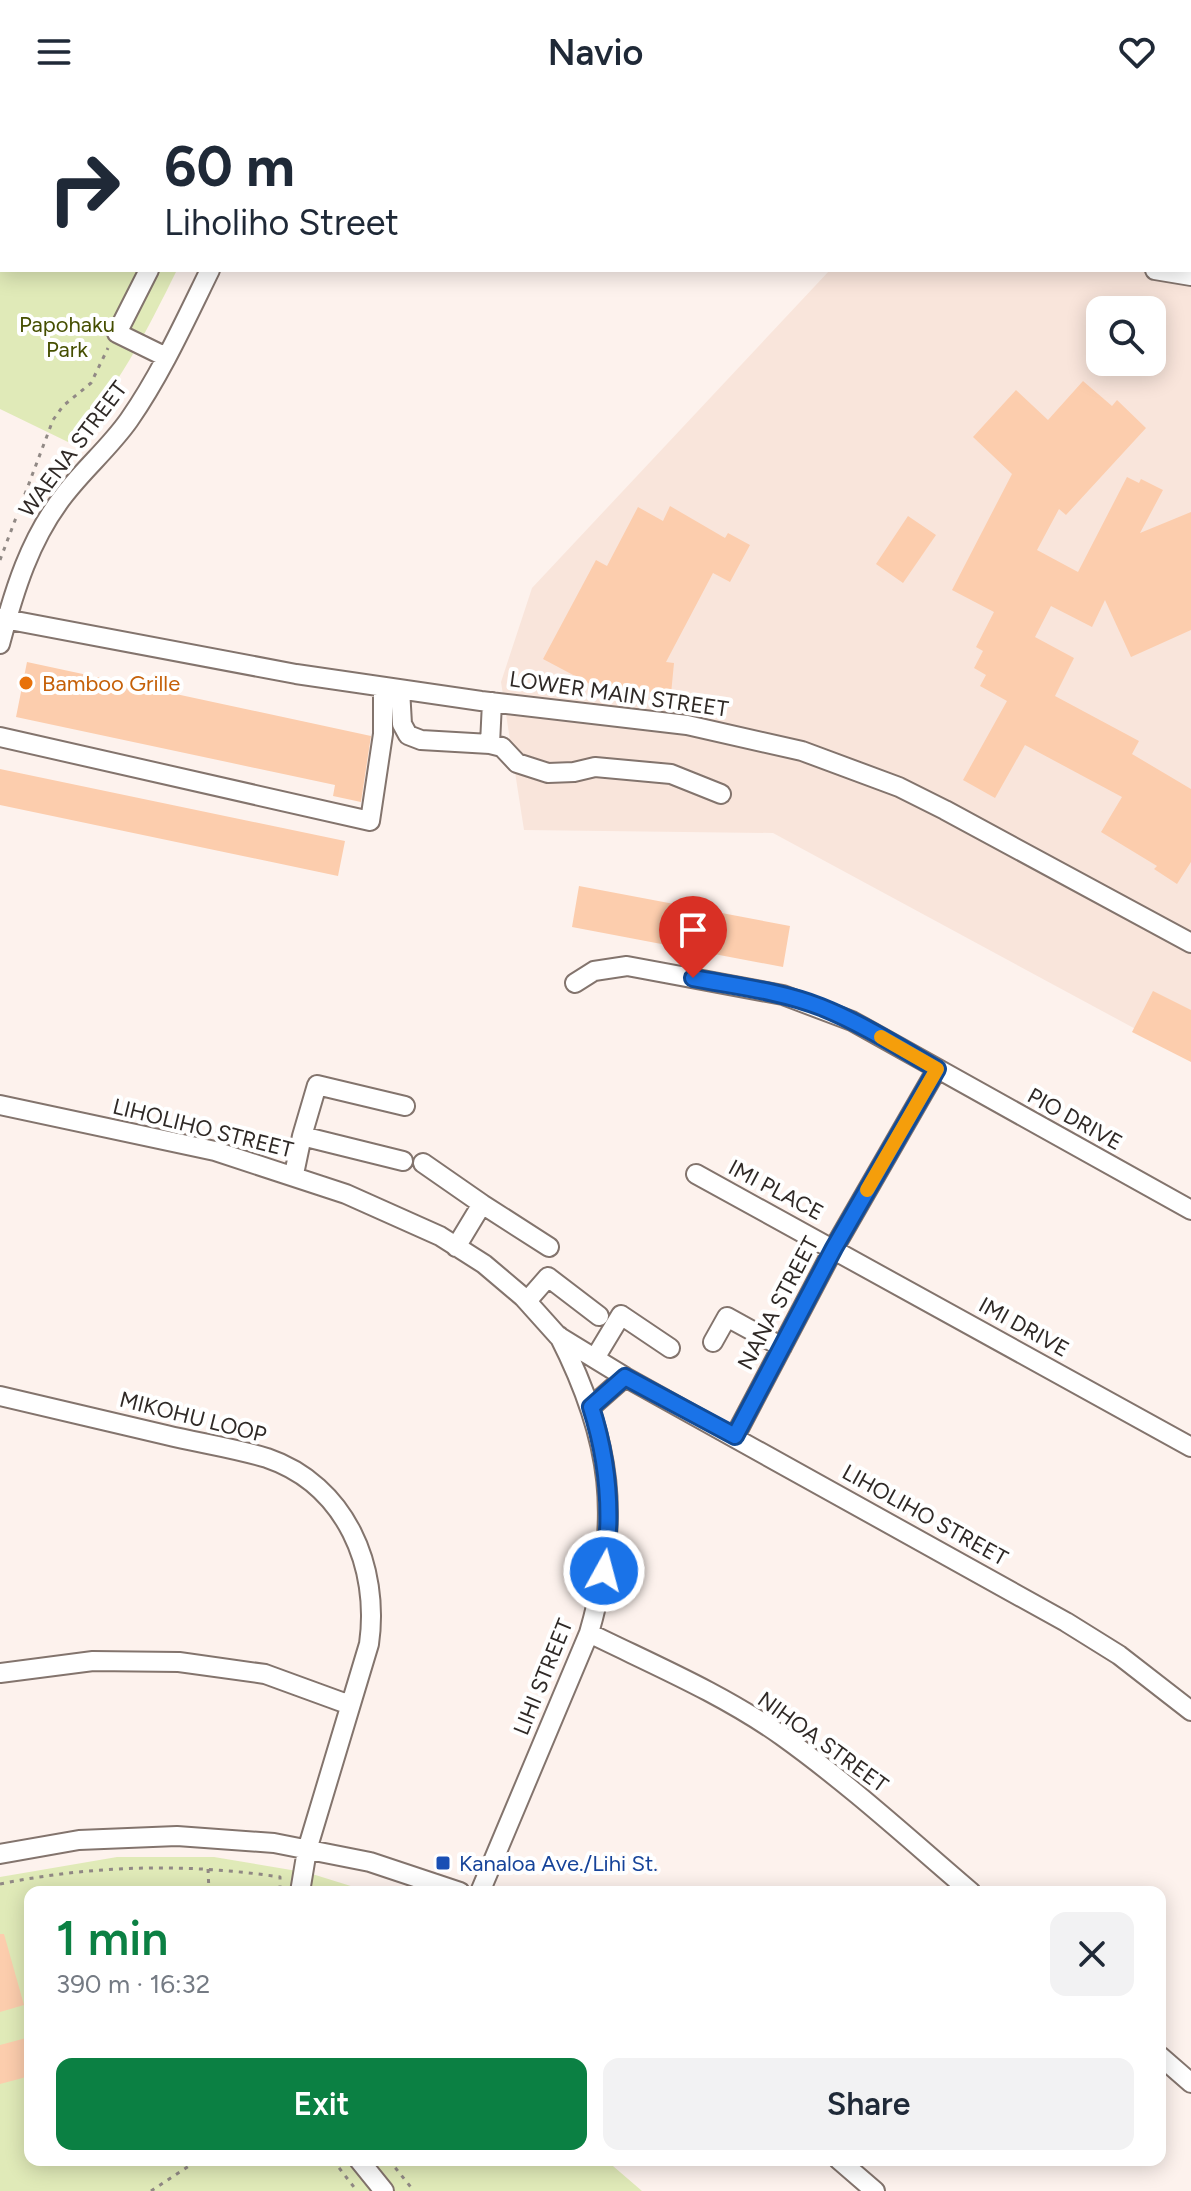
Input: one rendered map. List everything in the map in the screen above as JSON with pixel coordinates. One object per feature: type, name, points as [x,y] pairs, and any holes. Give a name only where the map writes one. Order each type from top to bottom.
[{"type":"street","points":[[148,272],[117,333],[166,357]]},
{"type":"street","name":"WAENA STREET","points":[[0,644],[3,619],[45,522],[65,493],[129,420],[166,357],[209,272]]},
{"type":"street","name":"LOWER MAIN STREET","points":[[3,619],[296,674],[492,702],[687,725],[802,751],[899,787],[1191,943]]},
{"type":"street","points":[[0,737],[370,821],[392,688]]},
{"type":"street","points":[[392,688],[408,735],[421,740],[502,747],[517,763],[548,773],[595,767],[671,774],[721,794]]},
{"type":"street","points":[[490,744],[492,702]]},
{"type":"street","name":"PIO DRIVE","points":[[575,983],[594,971],[627,966],[783,995],[852,1021],[1191,1210]]},
{"type":"street","name":"NANA STREET","points":[[735,1436],[834,1248],[937,1069]]},
{"type":"street","points":[[294,1174],[317,1085],[405,1106]]},
{"type":"street","name":"LIHOLIHO STREET","points":[[0,1105],[215,1151],[294,1174],[440,1236],[484,1264],[527,1301],[558,1336],[625,1377],[1066,1622],[1119,1655],[1191,1711]]},
{"type":"street","points":[[302,1136],[403,1161]]},
{"type":"street","points":[[423,1163],[549,1247]]},
{"type":"street","name":"IMI PLACE","points":[[696,1174],[834,1248]]},
{"type":"street","points":[[456,1247],[482,1204]]},
{"type":"street","name":"IMI DRIVE","points":[[834,1248],[1191,1447]]},
{"type":"street","points":[[527,1301],[548,1277],[599,1316]]},
{"type":"street","points":[[595,1358],[621,1315],[670,1348]]},
{"type":"street","points":[[713,1342],[727,1317],[782,1347]]},
{"type":"street","name":"LIHI STREET","points":[[483,1886],[589,1633],[608,1544],[608,1489],[600,1436],[583,1384],[558,1336]]},
{"type":"street","points":[[591,1407],[625,1377]]},
{"type":"street","name":"MIKOHU LOOP","points":[[0,1396],[267,1459],[312,1484],[331,1501],[359,1544],[372,1593],[369,1644],[307,1850],[301,1886]]},
{"type":"street","name":"NIHOA STREET","points":[[589,1633],[699,1687],[780,1735],[856,1792],[964,1886]]},
{"type":"street","points":[[0,1673],[93,1661],[179,1662],[265,1674],[350,1705]]},
{"type":"street","points":[[0,1854],[79,1840],[177,1836],[274,1843],[370,1862],[442,1886]]},
{"type":"street","points":[[1166,2061],[1191,2083]]},
{"type":"street","points":[[364,2166],[384,2191]]},
{"type":"street","points":[[846,2166],[875,2191]]},
{"type":"path","points":[[0,560],[53,420],[63,406],[91,383],[110,345]]},
{"type":"path","points":[[0,1884],[102,1868],[208,1869],[280,1877],[280,1886]]},
{"type":"path","points":[[208,1869],[209,1886]]},
{"type":"path","points":[[151,2191],[189,2166]]},
{"type":"path","points":[[338,2166],[357,2191]]},
{"type":"path","points":[[394,2166],[414,2191]]},
{"type":"shaded area","points":[[828,272],[1191,272],[1191,1059],[773,833],[524,830],[501,682],[532,588]]},
{"type":"green space","name":"Papohaku Park","points":[[0,272],[176,272],[116,382],[68,442],[0,409]]},
{"type":"green space","points":[[117,1857],[214,1857],[309,1873],[351,1886],[24,1886],[24,2166],[613,2166],[642,2191],[0,2191],[0,1877]]},
{"type":"building","points":[[1083,381],[1112,406],[1117,400],[1146,428],[1066,515],[1059,509],[1037,550],[1078,572],[1127,477],[1139,483],[1141,479],[1163,490],[1140,533],[1191,512],[1191,630],[1131,657],[1105,600],[1092,627],[1051,606],[1035,637],[1074,658],[1055,696],[1139,741],[1132,754],[1191,789],[1191,862],[1177,884],[1154,869],[1157,866],[1101,832],[1122,797],[1025,745],[995,798],[963,780],[1007,701],[980,686],[986,675],[974,668],[983,651],[976,647],[994,612],[952,590],[1012,474],[973,437],[1016,390],[1048,420]]},
{"type":"building","points":[[670,506],[725,538],[728,533],[750,545],[730,582],[713,573],[666,662],[674,663],[671,694],[592,685],[543,659],[596,560],[607,566],[638,507],[663,521]]},
{"type":"building","points":[[908,516],[936,535],[903,583],[876,564]]},
{"type":"building","points":[[27,662],[371,736],[361,802],[333,796],[335,785],[16,717]]},
{"type":"building","points":[[0,769],[345,841],[338,876],[0,805]]},
{"type":"building","points":[[579,886],[790,926],[783,967],[572,927]]},
{"type":"building","points":[[1153,991],[1191,1010],[1191,1062],[1132,1032]]},
{"type":"building","points":[[0,1934],[4,1934],[24,2005],[0,2012]]},
{"type":"building","points":[[24,2039],[24,2078],[0,2084],[0,2045]]},
{"type":"slow traffic","points":[[867,1190],[937,1069],[881,1037]]},
{"type":"place","name":"Bamboo Grille","points":[[26,683]]},
{"type":"place","name":"Kanaloa Ave./Lihi St.","points":[[443,1863]]},
{"type":"route","points":[[604,1571],[608,1544],[608,1489],[600,1436],[591,1407],[625,1377],[735,1436],[834,1248],[937,1069],[819,1006],[783,995],[693,978]]}]
